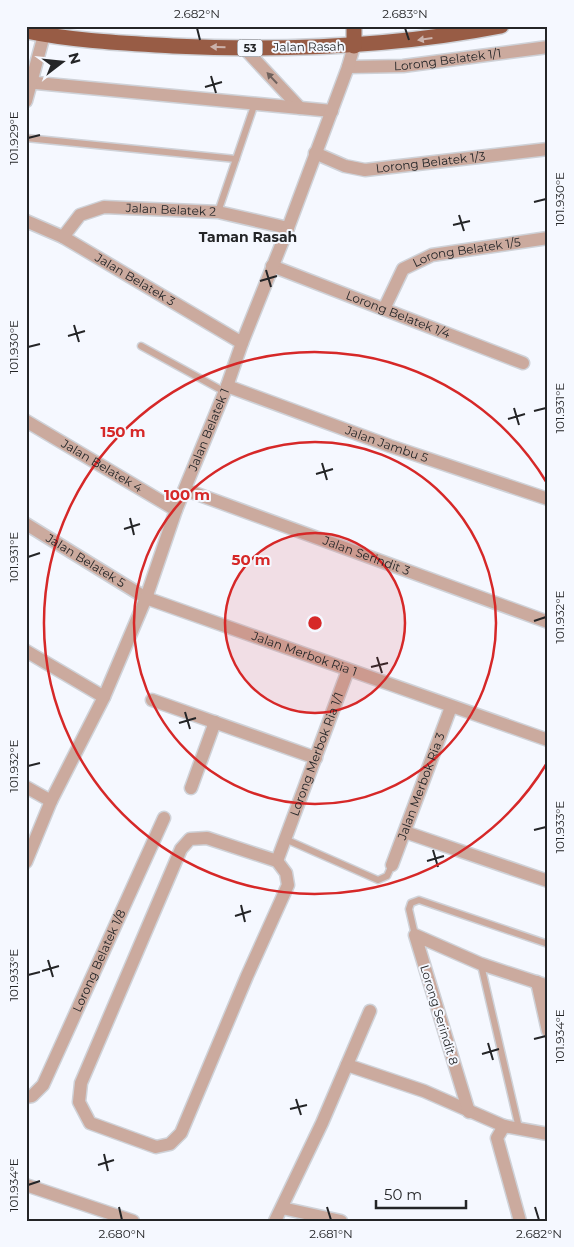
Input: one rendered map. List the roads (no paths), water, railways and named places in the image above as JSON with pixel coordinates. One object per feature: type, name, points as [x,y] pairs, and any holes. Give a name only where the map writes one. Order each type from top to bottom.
[{"type":"highway","points":[[354,26],[354,46]]},
{"type":"highway","name":"Jalan Rasah","points":[[26,31],[44,35],[134,44],[244,48],[354,46],[399,42],[501,26]]},
{"type":"street","points":[[26,101],[29,82],[44,35]]},
{"type":"street","name":"Jalan Belatek 1","points":[[26,862],[51,801],[104,697],[146,598],[176,510],[186,490],[288,228],[348,67],[354,46]]},
{"type":"street","name":"Lorong Belatek 1/1","points":[[348,67],[403,66],[548,47]]},
{"type":"street","points":[[244,48],[300,108]]},
{"type":"street","points":[[29,82],[332,110]]},
{"type":"street","name":"Lorong Belatek 1/3","points":[[315,153],[345,166],[365,170],[548,150]]},
{"type":"street","name":"Jalan Belatek 2","points":[[63,237],[80,216],[104,207],[218,212],[288,228]]},
{"type":"street","name":"Jalan Belatek 3","points":[[26,221],[63,237],[242,343]]},
{"type":"street","name":"Lorong Belatek 1/5","points":[[384,309],[404,268],[432,256],[548,238]]},
{"type":"street","name":"Lorong Belatek 1/4","points":[[272,266],[523,363]]},
{"type":"street","name":"Jalan Jambu 5","points":[[226,389],[548,499]]},
{"type":"street","name":"Jalan Belatek 4","points":[[26,421],[176,510]]},
{"type":"street","name":"Jalan Serindit 3","points":[[186,490],[548,622]]},
{"type":"street","name":"Jalan Belatek 5","points":[[26,524],[146,598]]},
{"type":"street","name":"Jalan Merbok Ria 1","points":[[146,598],[548,740]]},
{"type":"street","points":[[26,651],[104,697]]},
{"type":"street","name":"Lorong Merbok Ria 1/1","points":[[277,861],[348,670]]},
{"type":"street","points":[[152,700],[316,758]]},
{"type":"street","name":"Jalan Merbok Ria 3","points":[[392,865],[451,707]]},
{"type":"street","points":[[191,788],[215,722]]},
{"type":"street","points":[[26,787],[51,801]]},
{"type":"street","name":"Lorong Belatek 1/8","points":[[26,1097],[32,1096],[43,1085],[164,818]]},
{"type":"street","points":[[405,832],[548,880]]},
{"type":"street","points":[[190,838],[207,838],[277,861],[286,873],[288,885],[247,976],[181,1133],[170,1144],[156,1147],[90,1123],[79,1102],[81,1083],[181,849],[190,838]]},
{"type":"street","points":[[415,935],[481,964],[543,984],[548,1031]]},
{"type":"street","name":"Lorong Serindit 8","points":[[415,935],[469,1112]]},
{"type":"street","points":[[275,1221],[322,1123],[370,1011]]},
{"type":"street","points":[[347,1065],[424,1091],[504,1126],[548,1134]]},
{"type":"street","points":[[504,1126],[497,1138],[520,1221]]},
{"type":"street","points":[[26,1186],[133,1221]]},
{"type":"street","points":[[282,1208],[341,1221]]},
{"type":"lane","points":[[218,212],[255,103]]},
{"type":"lane","points":[[26,138],[236,159]]},
{"type":"lane","points":[[141,346],[226,389]]},
{"type":"lane","points":[[285,839],[378,880],[387,876],[392,865]]},
{"type":"lane","points":[[415,935],[409,909],[411,903],[419,900],[548,944]]},
{"type":"lane","points":[[481,964],[519,1128]]},
{"type":"district","name":"Taman Rasah","points":[[248,237]]}]
